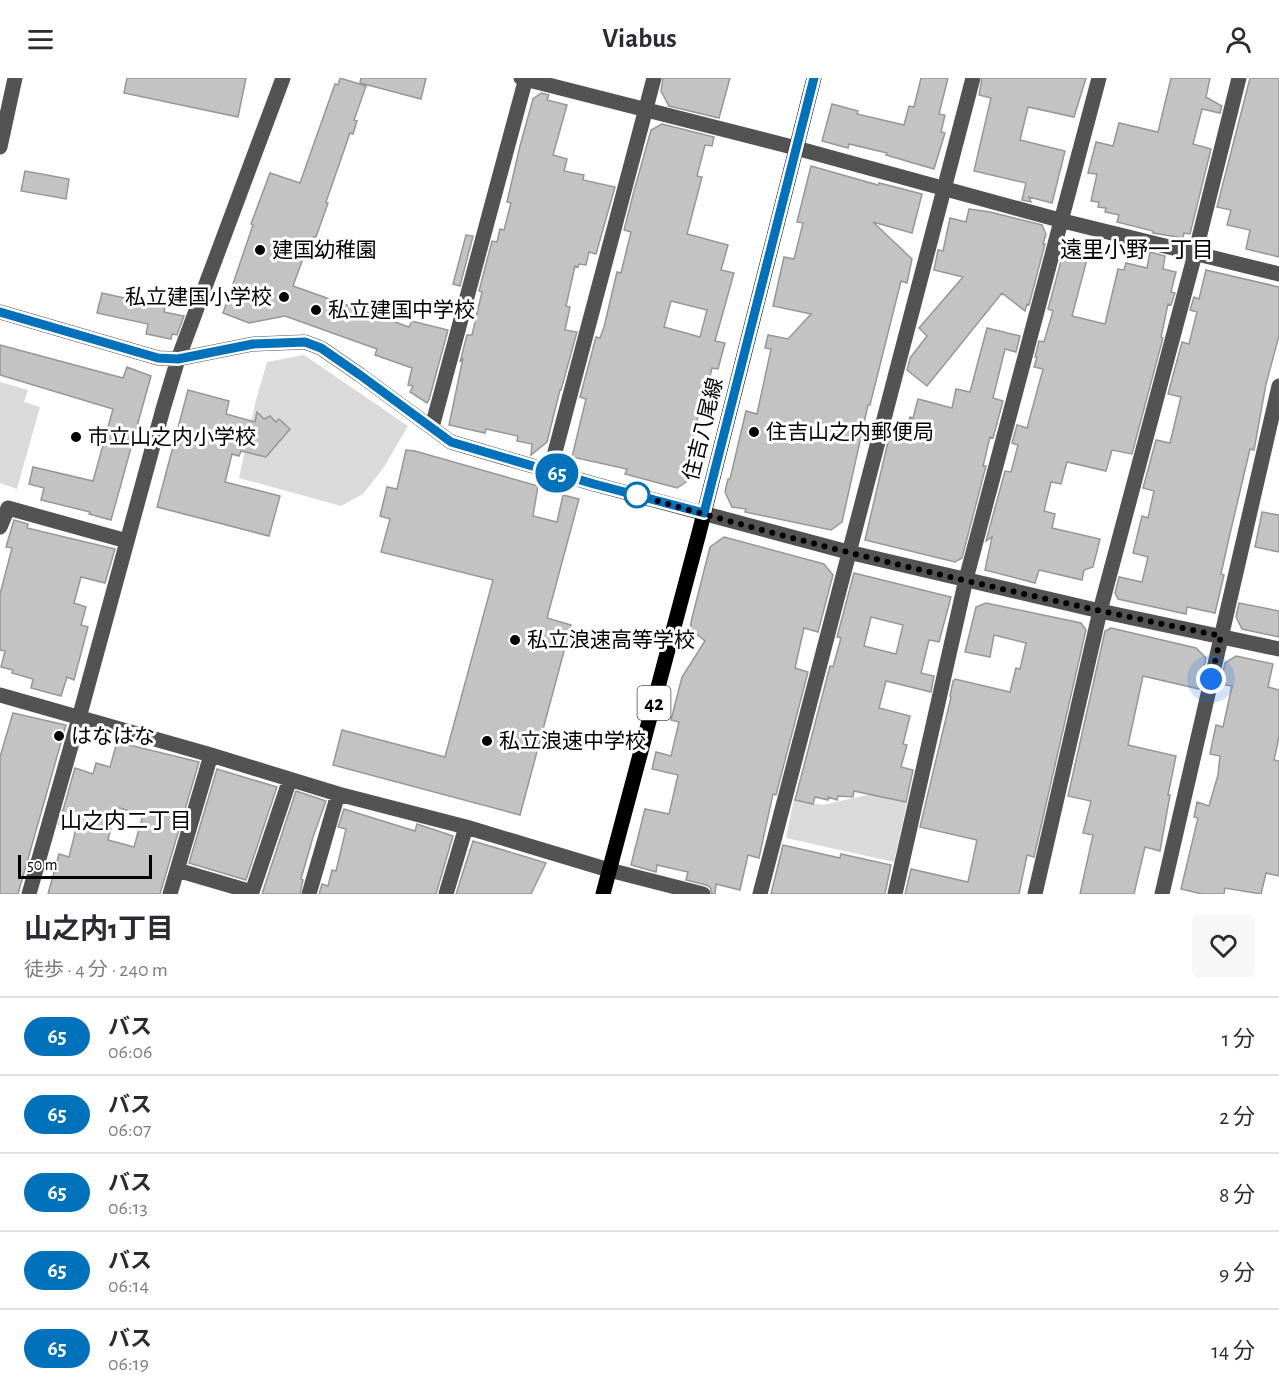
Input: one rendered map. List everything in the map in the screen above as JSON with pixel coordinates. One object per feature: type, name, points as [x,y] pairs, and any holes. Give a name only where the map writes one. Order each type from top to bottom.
[{"type":"main road","name":"住吉八尾線","points":[[603,894],[704,513],[814,78]]},
{"type":"street","points":[[0,147],[15,78]]},
{"type":"street","points":[[29,894],[162,409],[178,359],[283,78]]},
{"type":"street","points":[[432,427],[524,78],[796,148],[1063,221],[1279,274]]},
{"type":"street","points":[[550,471],[654,78]]},
{"type":"street","points":[[760,894],[973,78]]},
{"type":"street","points":[[896,894],[966,579],[1100,78]]},
{"type":"street","points":[[1035,894],[1100,611],[1195,254],[1239,78]]},
{"type":"street","points":[[0,312],[158,358],[178,359],[253,344],[305,342],[321,348],[451,442],[848,552],[1100,611],[1279,649]]},
{"type":"street","points":[[1162,894],[1279,386]]},
{"type":"street","points":[[0,527],[8,508],[127,541]]},
{"type":"street","points":[[0,695],[338,794],[466,827],[609,870],[704,894]]},
{"type":"street","points":[[170,894],[211,755]]},
{"type":"street","points":[[177,870],[252,892],[290,779]]},
{"type":"street","points":[[309,894],[338,794]]},
{"type":"street","points":[[446,894],[466,827]]},
{"type":"shaded area","points":[[304,355],[408,426],[384,467],[363,494],[341,506],[239,478],[267,362]]},
{"type":"shaded area","points":[[0,382],[28,390],[24,402],[40,407],[17,489],[0,483]]},
{"type":"shaded area","points":[[872,794],[907,802],[894,862],[786,838],[794,799],[822,805]]},
{"type":"building","points":[[127,78],[246,78],[238,117],[124,93]]},
{"type":"building","points":[[340,78],[366,86],[354,120],[357,121],[353,134],[350,133],[316,237],[310,239],[293,286],[409,327],[412,321],[448,330],[427,403],[410,392],[413,386],[408,385],[412,368],[375,355],[377,349],[285,316],[249,323],[223,313],[270,173],[300,183],[335,84],[338,85]]},
{"type":"building","points":[[361,78],[426,78],[421,99],[360,83]]},
{"type":"building","points":[[663,78],[730,78],[719,118],[669,106],[661,91]]},
{"type":"building","points":[[921,78],[948,78],[939,114],[945,115],[941,132],[945,133],[934,169],[886,155],[887,153],[849,144],[848,148],[822,141],[832,104],[858,111],[857,114],[904,125],[909,106],[914,107]]},
{"type":"building","points":[[982,78],[1086,78],[1074,117],[1028,107],[1020,140],[1065,151],[1052,203],[1029,197],[1031,202],[1022,200],[1026,183],[974,171],[991,98],[979,95]]},
{"type":"building","points":[[1171,78],[1210,78],[1206,97],[1222,106],[1220,113],[1202,109],[1193,144],[1211,149],[1190,234],[1184,233],[1183,238],[1153,233],[1153,231],[1117,222],[1119,215],[1105,212],[1106,208],[1098,207],[1099,202],[1091,201],[1097,174],[1088,173],[1096,142],[1113,146],[1119,123],[1158,132]]},
{"type":"building","points":[[1250,78],[1279,78],[1279,257],[1246,249],[1250,230],[1227,225],[1231,210],[1217,207]]},
{"type":"building","points":[[541,93],[549,95],[547,100],[567,105],[553,155],[567,159],[564,171],[584,175],[583,180],[615,187],[596,254],[589,252],[586,265],[575,266],[566,306],[570,307],[565,330],[577,332],[547,442],[531,455],[532,444],[517,441],[518,436],[486,429],[485,433],[449,425],[463,358],[460,362],[467,335],[472,335],[482,292],[479,291],[492,241],[497,242],[500,229],[504,230],[511,203],[507,202],[520,146],[533,99]]},
{"type":"building","points":[[662,124],[714,137],[712,146],[705,145],[697,176],[702,177],[687,234],[728,245],[721,270],[734,273],[715,341],[725,343],[718,369],[712,368],[701,412],[699,411],[687,467],[692,468],[689,480],[677,488],[625,474],[627,469],[572,457],[586,399],[580,397],[596,337],[600,338],[604,327],[617,272],[621,273],[631,232],[624,230],[651,130]],"holes":[[[671,301],[707,310],[700,337],[664,327]]]},
{"type":"building","points":[[811,166],[878,185],[879,183],[922,194],[912,233],[873,222],[912,259],[907,283],[901,281],[870,405],[868,405],[842,522],[831,530],[745,512],[746,509],[732,507],[725,492],[746,411],[757,414],[771,349],[765,348],[768,335],[788,339],[811,314],[773,306],[784,257],[794,259],[803,223],[797,222]]},
{"type":"building","points":[[25,171],[69,179],[66,199],[21,191]]},
{"type":"building","points":[[969,209],[1042,225],[1046,234],[1043,244],[1045,244],[1029,305],[1027,304],[1025,311],[1002,293],[927,386],[907,370],[910,358],[927,336],[919,328],[963,277],[934,270],[938,250],[943,251],[950,218],[966,222]]},
{"type":"building","points":[[466,235],[473,236],[460,286],[453,284]]},
{"type":"building","points":[[1074,239],[1091,244],[1072,316],[1105,324],[1118,269],[1124,270],[1126,263],[1147,268],[1150,252],[1165,256],[1163,269],[1176,272],[1171,292],[1175,293],[1171,305],[1168,304],[1161,337],[1163,338],[1132,454],[1112,450],[1106,471],[1067,462],[1061,484],[1051,482],[1044,511],[1055,514],[1052,528],[1100,539],[1093,567],[1084,570],[1082,580],[1039,570],[1035,583],[985,570],[992,537],[986,541],[1005,471],[1011,472],[1018,445],[1012,443],[1017,425],[1027,428],[1043,369],[1034,367],[1037,357],[1035,357],[1039,341],[1044,342],[1053,311],[1048,309],[1064,250],[1071,252]]},
{"type":"building","points":[[1206,270],[1279,287],[1279,336],[1266,384],[1254,450],[1250,449],[1229,538],[1221,574],[1224,575],[1215,613],[1187,607],[1186,614],[1118,599],[1115,593],[1119,577],[1142,582],[1148,557],[1133,553],[1142,516],[1148,518],[1154,491],[1143,488],[1156,440],[1170,443],[1181,397],[1168,394],[1182,342],[1189,344],[1197,312],[1190,310],[1194,297],[1199,299]]},
{"type":"building","points":[[102,293],[165,307],[164,312],[184,316],[177,335],[172,334],[171,339],[146,334],[148,324],[97,313]]},
{"type":"building","points":[[987,328],[1020,336],[1016,352],[1005,349],[993,398],[1003,401],[993,438],[990,437],[983,466],[986,466],[962,558],[955,562],[865,540],[890,433],[905,436],[918,399],[952,408],[956,389],[970,392]]},
{"type":"building","points":[[0,345],[123,378],[127,367],[151,376],[111,520],[89,514],[90,512],[41,500],[44,488],[29,484],[33,467],[93,481],[113,409],[0,375]]},
{"type":"building","points":[[188,390],[229,401],[226,414],[255,422],[257,412],[264,419],[270,416],[276,422],[279,419],[290,429],[266,457],[241,451],[239,456],[232,454],[225,482],[280,496],[269,536],[157,507]]},
{"type":"building","points":[[406,450],[538,486],[533,516],[557,522],[563,495],[579,499],[547,618],[571,625],[520,815],[333,765],[342,730],[445,757],[493,580],[381,552],[390,519],[380,516],[387,487],[397,489]]},
{"type":"building","points":[[1262,512],[1279,515],[1279,552],[1255,547]]},
{"type":"building","points":[[14,520],[28,524],[27,528],[115,549],[105,583],[81,577],[74,603],[86,607],[81,625],[88,627],[74,680],[67,677],[61,696],[31,688],[33,679],[1,667],[5,651],[0,650],[0,594],[12,548],[6,547]]},
{"type":"building","points":[[724,537],[824,564],[833,575],[818,632],[804,628],[795,668],[808,672],[776,795],[773,794],[759,858],[748,855],[740,890],[716,884],[715,894],[712,894],[710,887],[686,880],[688,872],[657,865],[656,872],[631,865],[645,809],[669,814],[678,775],[652,769],[656,752],[671,756],[679,722],[671,720],[682,677],[705,641],[690,629],[692,618],[710,547]]},
{"type":"building","points":[[854,573],[951,597],[939,642],[929,640],[921,673],[934,676],[931,692],[886,681],[879,708],[910,716],[903,744],[907,745],[901,767],[913,770],[906,802],[854,791],[853,797],[838,796],[837,800],[815,797],[813,804],[795,800],[830,666],[833,667],[841,638],[837,637]],"holes":[[[871,617],[903,625],[896,654],[864,646]]]},
{"type":"building","points":[[986,603],[1081,623],[1086,630],[1034,857],[1027,855],[1019,894],[905,894],[911,869],[968,882],[977,840],[920,827],[953,681],[955,679],[1010,692],[1016,668],[1020,669],[1026,643],[994,635],[990,657],[965,652],[976,607]]},
{"type":"building","points":[[1239,603],[1279,611],[1279,637],[1242,629],[1236,617]]},
{"type":"building","points":[[1111,628],[1196,648],[1206,658],[1199,689],[1143,676],[1128,745],[1176,756],[1160,851],[1145,847],[1134,894],[1080,894],[1093,835],[1083,833],[1091,801],[1068,796],[1105,631]]},
{"type":"building","points":[[1236,656],[1273,664],[1268,687],[1279,690],[1279,737],[1274,760],[1279,761],[1279,876],[1266,873],[1261,894],[1225,888],[1224,894],[1202,894],[1181,889],[1198,818],[1194,817],[1197,802],[1209,806],[1218,775],[1220,756],[1210,754],[1216,725],[1223,727],[1232,686],[1220,684],[1225,663]]},
{"type":"building","points":[[13,713],[66,725],[18,894],[0,894],[0,757]]},
{"type":"building","points":[[117,742],[199,762],[160,894],[48,894],[59,854],[69,857],[76,829],[59,824],[75,768],[93,774],[96,763],[110,767]],"holes":[[[116,807],[143,815],[134,847],[108,840]]]},
{"type":"building","points":[[217,769],[277,787],[246,880],[189,863]]},
{"type":"building","points":[[296,791],[326,801],[301,879],[303,880],[300,894],[262,894]]},
{"type":"building","points":[[344,809],[415,831],[417,824],[453,836],[436,894],[319,894],[322,884],[328,886],[332,870],[336,871],[346,829],[338,827]]},
{"type":"building","points":[[473,841],[546,863],[531,894],[456,894]]},
{"type":"building","points":[[783,845],[840,858],[841,854],[891,865],[885,894],[771,894]]},
{"type":"bus line","name":"65","points":[[0,312],[158,358],[178,359],[253,344],[305,342],[321,348],[451,442],[594,484],[704,513],[814,78]]},
{"type":"place","name":"建国幼稚園","points":[[260,250]]},
{"type":"place","name":"私立建国小学校","points":[[284,297]]},
{"type":"place","name":"私立建国中学校","points":[[316,310]]},
{"type":"place","name":"住吉山之内郵便局","points":[[754,432]]},
{"type":"place","name":"市立山之内小学校","points":[[76,437]]},
{"type":"place","name":"私立浪速高等学校","points":[[515,640]]},
{"type":"place","name":"はなはな","points":[[59,736]]},
{"type":"place","name":"私立浪速中学校","points":[[487,741]]},
{"type":"district","name":"遠里小野一丁目","points":[[1137,249]]},
{"type":"district","name":"山之内二丁目","points":[[126,820]]},
{"type":"route","points":[[637,495],[848,552],[1100,611],[1221,636],[1211,679]]}]
